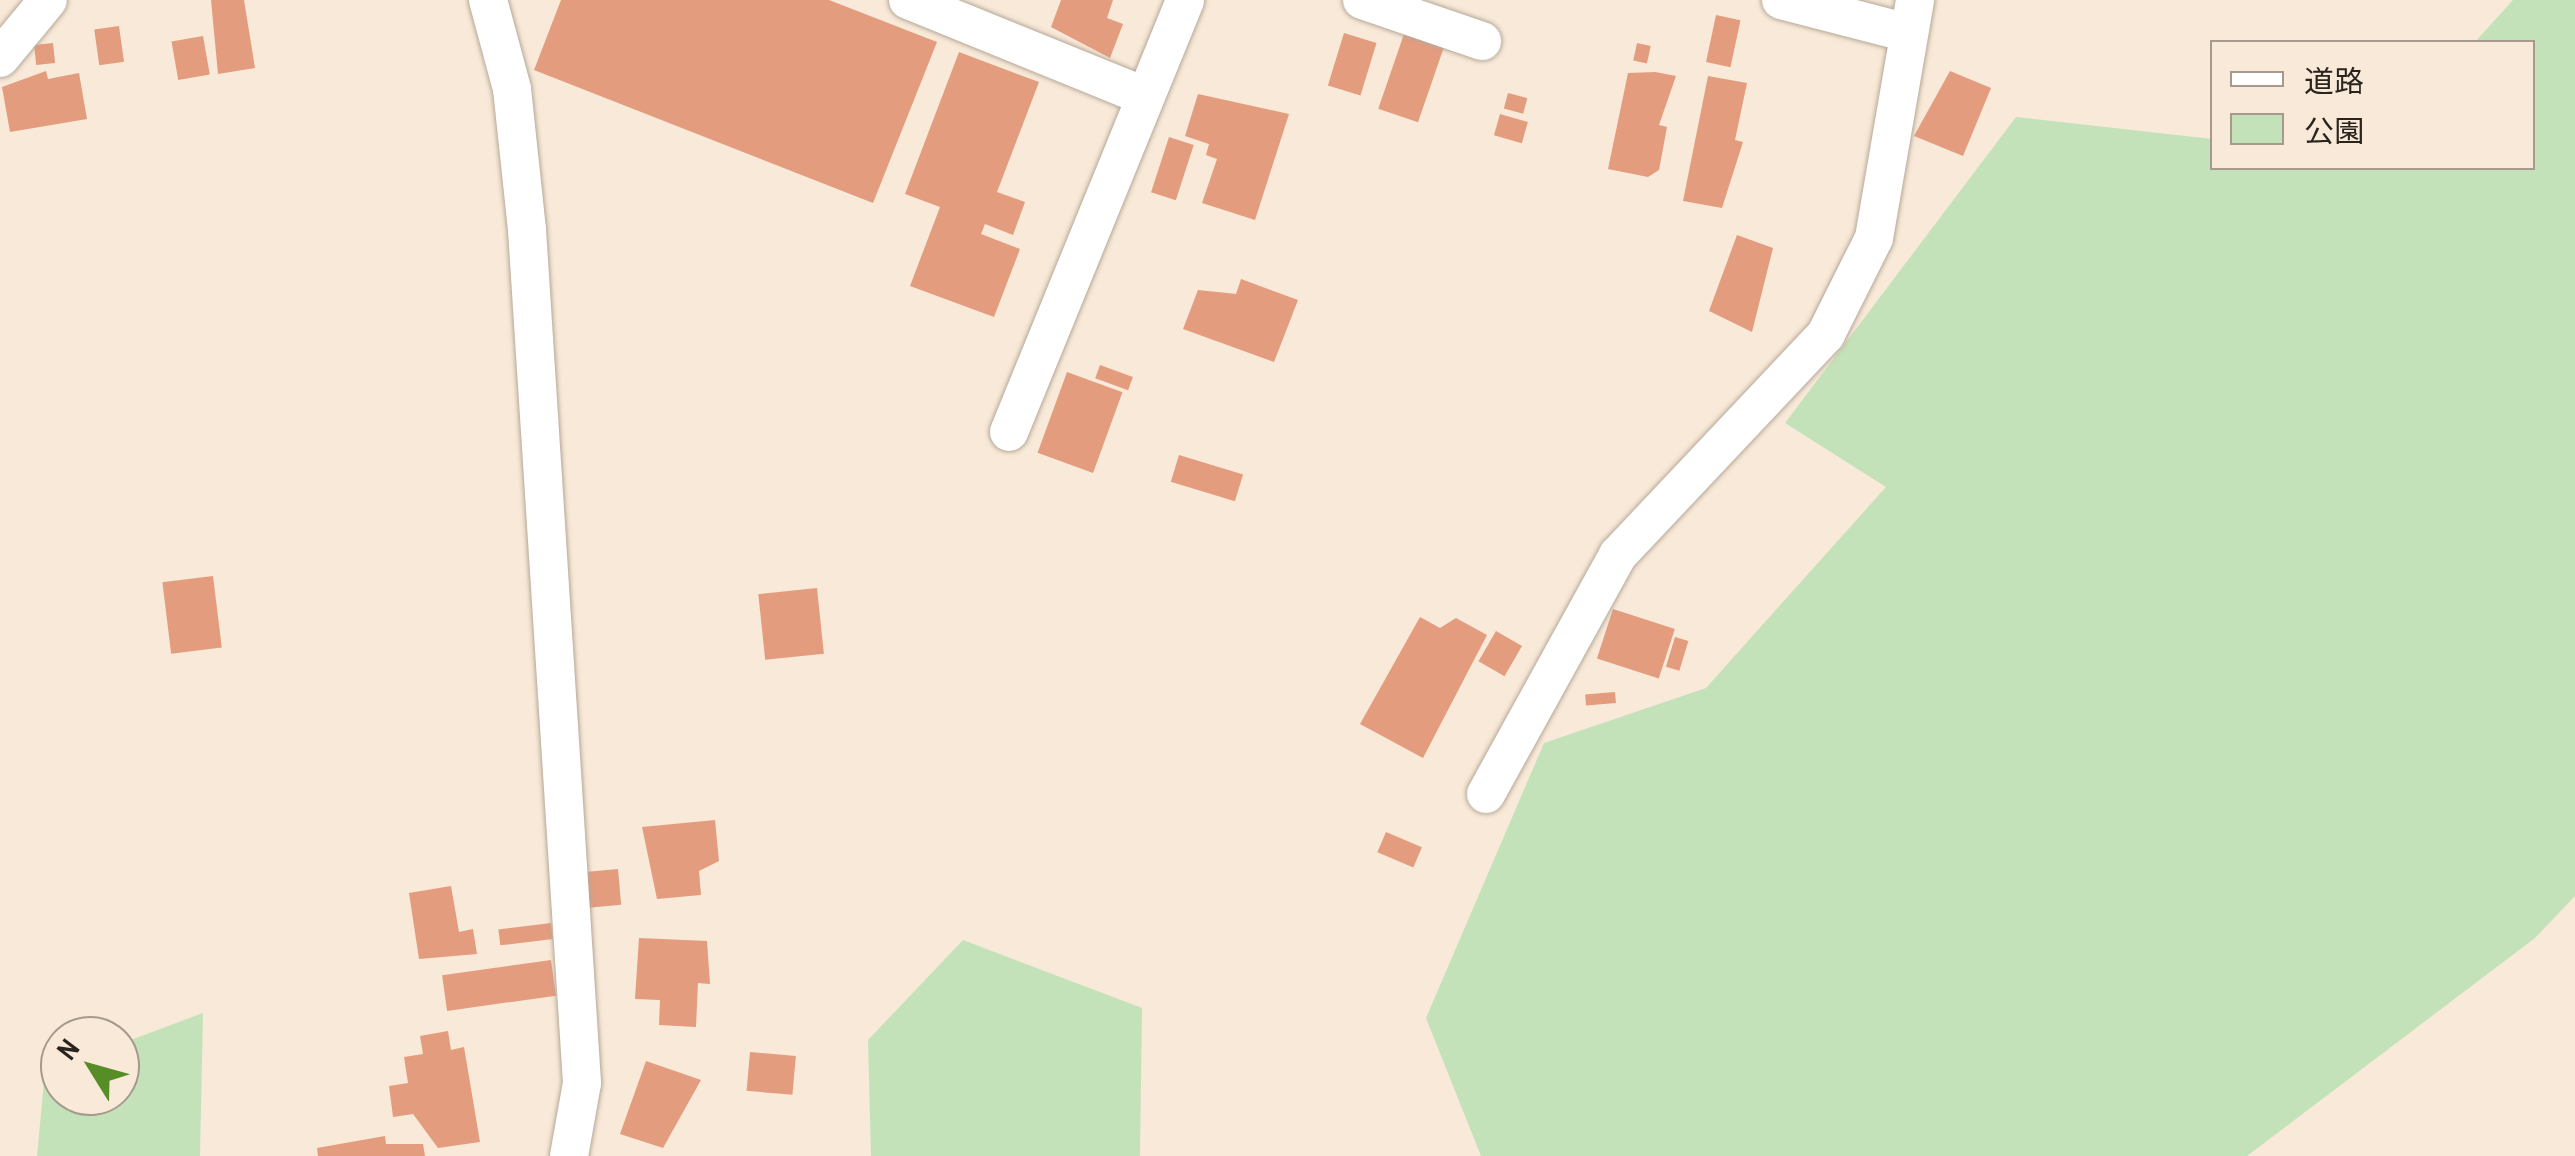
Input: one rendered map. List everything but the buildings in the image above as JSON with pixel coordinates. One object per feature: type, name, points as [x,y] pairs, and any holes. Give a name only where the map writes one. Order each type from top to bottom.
[{"type":"street","points":[[0,58],[48,0]]},
{"type":"street","points":[[488,0],[512,89],[527,230],[582,1083],[569,1156]]},
{"type":"street","points":[[908,0],[1145,96]]},
{"type":"street","points":[[1008,432],[1185,0]]},
{"type":"street","points":[[1362,0],[1482,41]]},
{"type":"street","points":[[1486,794],[1618,555],[1826,334],[1874,238],[1912,16],[1781,0]]},
{"type":"green space","points":[[2513,0],[2575,0],[2575,896],[2535,938],[2247,1156],[1481,1156],[1426,1018],[1544,743],[1706,688],[1886,487],[1785,423],[2016,117],[2210,139],[2210,170],[2535,170],[2535,40],[2477,40]]},
{"type":"green space","points":[[963,940],[1142,1008],[1140,1156],[871,1156],[868,1040]]},
{"type":"green space","points":[[203,1013],[200,1156],[37,1156],[41,1116],[140,1116],[140,1037]]}]
